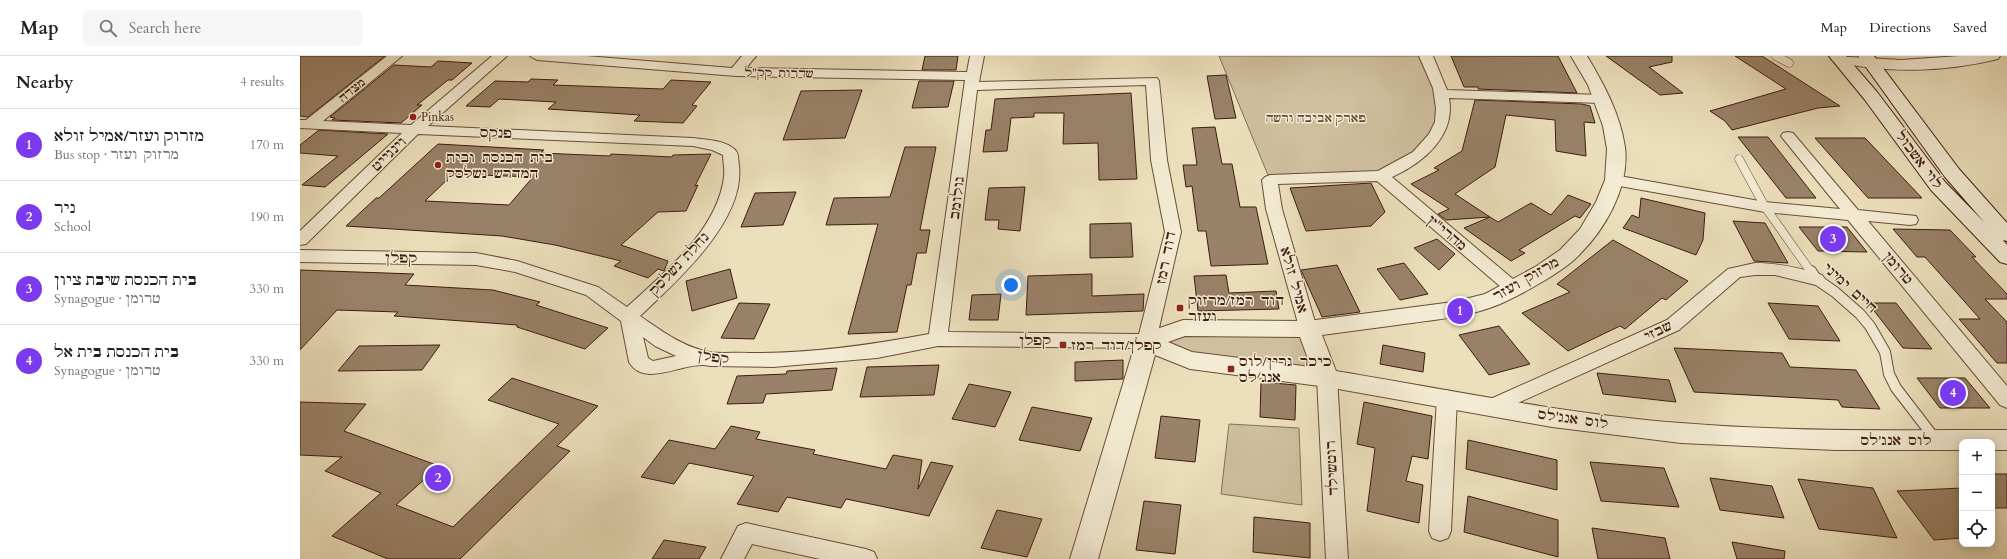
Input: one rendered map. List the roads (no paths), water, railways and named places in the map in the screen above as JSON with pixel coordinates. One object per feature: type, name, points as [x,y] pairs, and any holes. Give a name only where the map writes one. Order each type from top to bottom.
[{"type":"street","name":"מצדה","points":[[305,124],[395,56]]},
{"type":"street","name":"וינגייט","points":[[300,240],[414,130],[500,56]]},
{"type":"street","name":"שדרות קק\"ל","points":[[537,56],[736,72],[972,81]]},
{"type":"street","points":[[736,72],[749,56]]},
{"type":"street","name":"גולומב","points":[[938,340],[972,81],[977,56]]},
{"type":"street","points":[[1381,176],[1406,164],[1428,147],[1437,134],[1442,120],[1442,94],[1426,56]]},
{"type":"street","name":"מרזוק ועזר","points":[[1147,341],[1183,328],[1308,329],[1453,310],[1492,299],[1514,289],[1567,254],[1595,221],[1606,202],[1614,180],[1616,149],[1612,126],[1602,99],[1579,56]]},
{"type":"street","points":[[1843,57],[1932,63],[1992,56]]},
{"type":"street","name":"לוי אשכול","points":[[1843,57],[1870,96],[1938,186],[2007,257]]},
{"type":"street","name":"לוי אשכול","points":[[1870,60],[1952,173],[2007,235]]},
{"type":"street","name":"דוד רמז","points":[[972,81],[1152,81],[1159,160],[1173,232],[1147,341],[1084,559]]},
{"type":"street","points":[[1442,94],[1602,99]]},
{"type":"street","name":"פנקס","points":[[305,124],[692,142]]},
{"type":"street","name":"טרומן","points":[[1788,136],[2007,400]]},
{"type":"street","name":"נחלת נשלסק","points":[[629,316],[677,271],[705,238],[725,201],[733,177],[733,165],[730,153],[716,146],[692,142]]},
{"type":"street","name":"אמיל זולא","points":[[1327,378],[1308,329],[1274,210],[1270,180],[1381,176]]},
{"type":"street","name":"מהרי\"ץ","points":[[1381,176],[1514,289]]},
{"type":"street","points":[[1614,180],[1765,207],[1910,220]]},
{"type":"street","name":"קפלן","points":[[300,256],[476,259],[499,263],[553,277],[592,291],[662,341],[700,357],[738,361],[773,360],[877,351],[938,340],[1147,341]]},
{"type":"street","name":"שבזי","points":[[1493,406],[1673,325],[1734,273],[1746,269],[1762,269],[1798,274],[1816,279]]},
{"type":"street","points":[[629,316],[639,362],[652,368],[700,357]]},
{"type":"street","name":"לוס אנג'לס","points":[[1147,341],[1168,352],[1190,360],[1327,378],[1552,417],[1682,433],[1836,440],[2007,440]]},
{"type":"street","name":"רוטשילד","points":[[1327,378],[1338,559]]},
{"type":"street","points":[[1440,531],[1447,398]]},
{"type":"street","points":[[732,559],[746,533],[866,559]]},
{"type":"lane","points":[[1776,56],[1789,63]]},
{"type":"lane","name":"חיים ימיני","points":[[1739,159],[1765,207],[1816,279],[1835,292],[1860,314],[1870,326],[1885,352],[1889,374],[1896,388],[1936,440]]},
{"type":"place","name":"Pinkas","points":[[413,117]]},
{"type":"place","name":"בית הכנסת ובית המדרש נשלסק","points":[[438,165]]},
{"type":"place","name":"בית הכנסת שיבת ציון","points":[[1833,239]]},
{"type":"place","name":"דוד רמז/מרזוק ועזר","points":[[1180,308]]},
{"type":"place","name":"מזרוק ועזר/אמיל זולא","points":[[1460,311]]},
{"type":"place","name":"קפלן/דוד רמז","points":[[1063,345]]},
{"type":"place","name":"כיכר גרין/לוס אנג׳לס","points":[[1231,369]]},
{"type":"place","name":"בית הכנסת בית אל","points":[[1953,393]]},
{"type":"place","name":"ניר","points":[[438,478]]},
{"type":"park label","name":"פארק אביבה ורשה","points":[[1316,118]]}]
